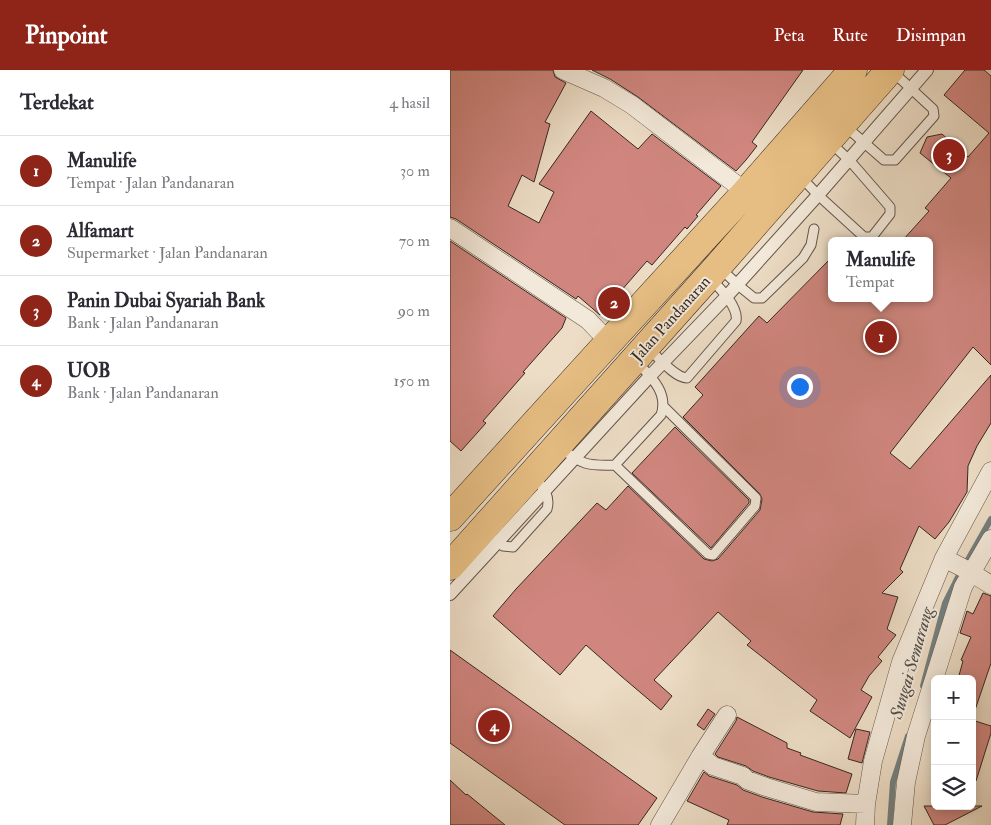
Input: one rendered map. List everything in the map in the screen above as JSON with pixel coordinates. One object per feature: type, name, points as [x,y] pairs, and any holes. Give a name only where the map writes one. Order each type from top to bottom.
[{"type":"main road","name":"Jalan Pandanaran","points":[[450,516],[746,192],[852,70]]},
{"type":"main road","name":"Jalan Pandanaran","points":[[450,566],[490,536],[723,280],[798,174],[890,70]]},
{"type":"street","points":[[563,70],[604,88],[632,105],[746,192]]},
{"type":"street","points":[[723,280],[818,195],[927,70]]},
{"type":"street","points":[[450,228],[588,320],[608,342]]},
{"type":"street","points":[[865,825],[866,804],[874,761],[901,662],[946,559],[991,471]]},
{"type":"street","points":[[450,594],[490,536]]},
{"type":"street","points":[[902,825],[906,782],[916,736],[969,571],[991,539]]},
{"type":"street","points":[[946,559],[991,585]]},
{"type":"street","points":[[661,825],[700,757],[727,715]]},
{"type":"street","points":[[700,757],[713,766],[742,776],[747,780],[816,802],[866,804]]},
{"type":"lane","points":[[836,131],[864,143],[884,160],[895,160],[934,116],[933,109],[890,70]]},
{"type":"lane","points":[[798,174],[864,237],[872,237],[890,214],[890,207],[848,160],[836,131]]},
{"type":"lane","points":[[723,280],[754,298],[762,298],[803,258],[811,245],[814,230]]},
{"type":"lane","points":[[648,361],[682,378],[687,378],[736,321],[737,316],[723,280]]},
{"type":"lane","points":[[566,452],[593,466],[615,465],[661,415],[664,408],[662,393],[648,361]]},
{"type":"lane","points":[[615,465],[708,554],[713,555],[755,506],[756,498],[664,408]]},
{"type":"building","points":[[450,70],[553,70],[555,77],[566,83],[545,122],[550,124],[534,182],[522,175],[508,206],[539,223],[554,192],[539,184],[591,111],[638,149],[652,134],[721,186],[696,215],[698,216],[687,229],[685,227],[652,265],[647,261],[600,315],[578,296],[576,299],[456,219],[450,217]]},
{"type":"building","points":[[592,70],[803,70],[752,142],[757,146],[736,171],[638,97]]},
{"type":"building","points":[[965,70],[984,70],[991,76],[991,365],[973,347],[890,453],[910,469],[991,375],[991,423],[968,466],[967,492],[949,522],[935,539],[919,526],[900,569],[903,572],[882,593],[898,597],[887,629],[896,635],[878,657],[882,661],[869,676],[861,690],[872,697],[850,738],[810,711],[817,700],[747,645],[751,641],[718,612],[654,680],[672,696],[661,710],[586,645],[560,675],[493,616],[597,503],[606,510],[628,486],[704,559],[712,561],[718,559],[760,510],[762,499],[760,494],[683,417],[703,395],[695,387],[759,316],[767,323],[828,261],[828,302],[933,302],[933,237],[906,237],[929,211],[925,208],[951,178],[920,153],[927,137],[942,134],[968,157],[989,133],[944,95]]},
{"type":"building","points":[[450,241],[566,318],[562,328],[523,372],[525,373],[483,421],[486,423],[461,451],[450,441]]},
{"type":"building","points":[[675,427],[749,500],[749,503],[711,548],[632,473]]},
{"type":"building","points":[[983,593],[991,596],[991,663],[976,707],[976,675],[959,675],[963,661],[961,660],[971,637],[960,633],[967,611],[973,614]]},
{"type":"building","points":[[450,650],[657,798],[638,825],[565,825],[450,743]]},
{"type":"building","points":[[708,709],[715,714],[704,730],[697,725]]},
{"type":"building","points":[[737,717],[787,743],[787,748],[801,753],[800,755],[852,774],[846,793],[818,791],[769,777],[746,766],[718,757],[715,754]]},
{"type":"building","points":[[976,721],[991,726],[991,733],[976,781]]},
{"type":"building","points":[[856,729],[870,732],[862,763],[848,759]]},
{"type":"building","points":[[704,772],[709,776],[737,785],[743,790],[762,797],[813,812],[843,814],[840,825],[727,825],[729,820],[687,801]]},
{"type":"building","points":[[450,780],[466,795],[505,825],[450,825]]},
{"type":"building","points":[[924,806],[931,806],[931,810],[974,810],[945,825],[934,825]]},
{"type":"waterway","name":"Sungai Semarang","points":[[923,686],[945,603],[991,519]]},
{"type":"waterway","name":"Sungai Semarang","points":[[890,825],[893,782],[908,736]]},
{"type":"place","name":"Panin Dubai Syariah Bank","points":[[949,155]]},
{"type":"place","name":"Alfamart","points":[[614,303]]},
{"type":"place","name":"Manulife","points":[[881,337]]},
{"type":"place","name":"UOB","points":[[494,726]]}]
